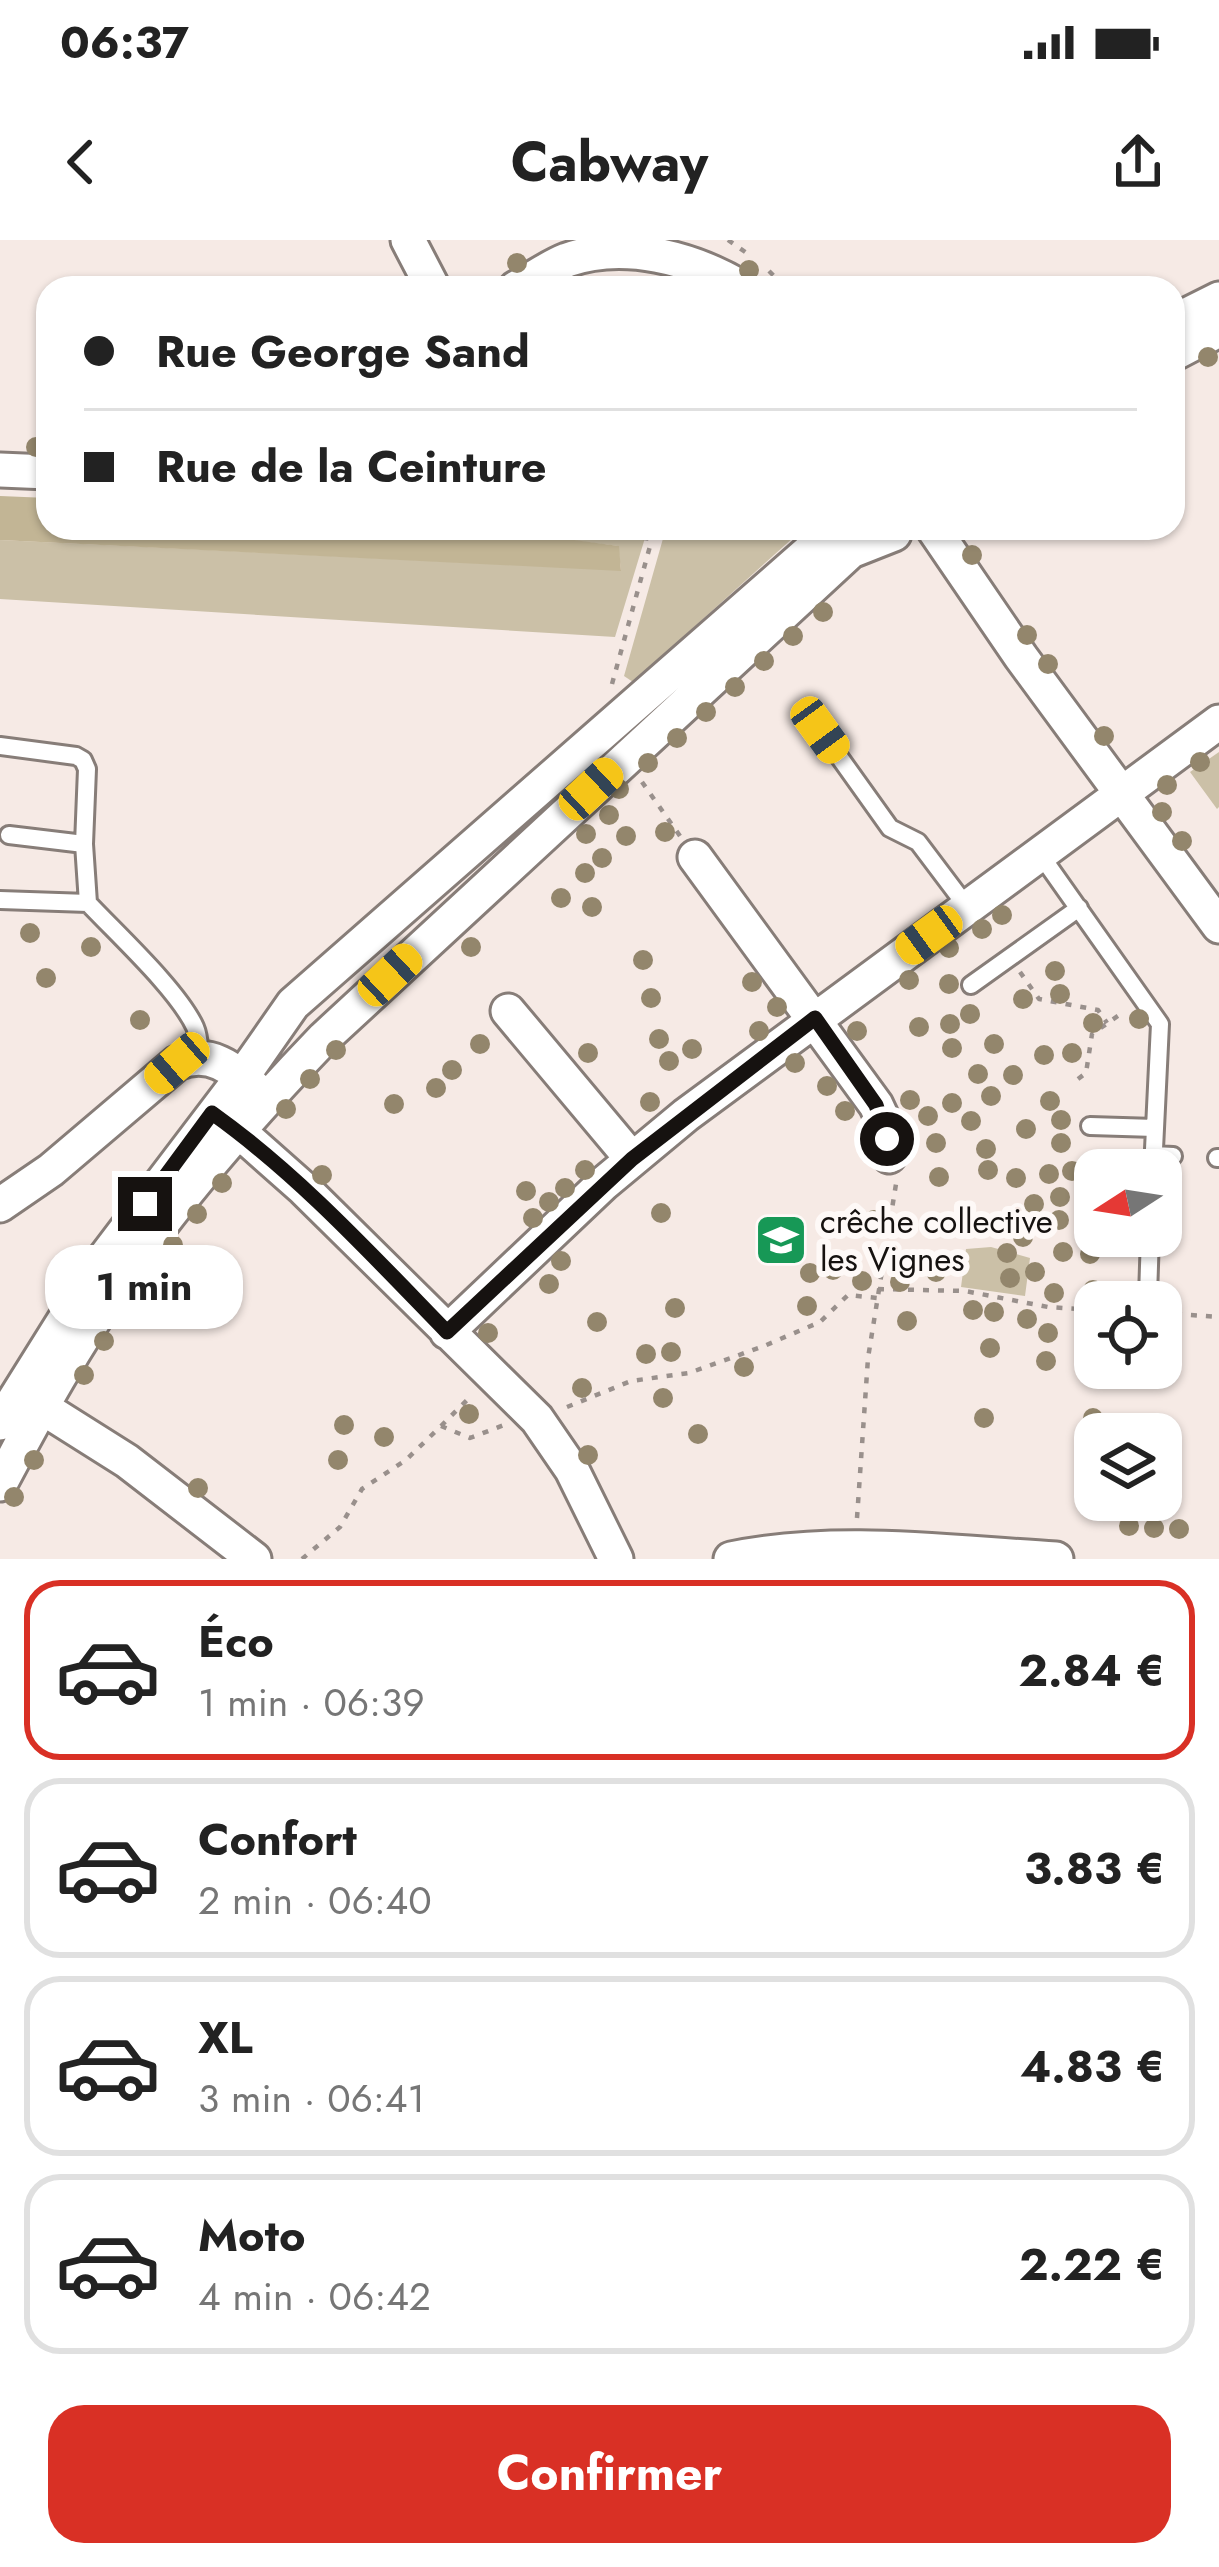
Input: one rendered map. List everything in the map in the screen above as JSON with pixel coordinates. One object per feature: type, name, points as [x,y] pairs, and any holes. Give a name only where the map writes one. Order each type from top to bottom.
[{"type":"street","points":[[408,240],[427,276]]},
{"type":"street","points":[[538,276],[568,260],[640,249],[722,276]]},
{"type":"street","points":[[1185,316],[1219,298]]},
{"type":"street","points":[[1185,348],[1219,330]]},
{"type":"street","points":[[0,470],[36,472]]},
{"type":"street","points":[[254,1088],[292,1004],[822,540]]},
{"type":"street","points":[[0,1423],[97,1268],[254,1088],[324,1037],[851,551],[871,540]]},
{"type":"street","points":[[940,540],[1219,926]]},
{"type":"street","points":[[447,1332],[632,1159],[815,1018],[1219,722]]},
{"type":"street","points":[[695,857],[876,1105],[889,1156]]},
{"type":"street","points":[[508,1011],[632,1159]]},
{"type":"street","points":[[0,1205],[51,1170],[177,1063],[200,1055],[254,1088]]},
{"type":"street","points":[[225,1122],[304,1189],[537,1419],[562,1453],[616,1559]]},
{"type":"street","points":[[0,1484],[123,1277],[225,1122]]},
{"type":"street","points":[[43,1408],[127,1461],[254,1559]]},
{"type":"street","points":[[731,1559],[804,1548],[854,1547],[1057,1559]]},
{"type":"lane","points":[[820,730],[890,828],[918,842],[967,907]]},
{"type":"lane","points":[[0,746],[83,760],[87,769],[88,903],[194,1024],[200,1055]]},
{"type":"lane","points":[[9,835],[84,844]]},
{"type":"lane","points":[[1040,854],[1160,1024],[1154,1149]]},
{"type":"lane","points":[[0,899],[88,903]]},
{"type":"lane","points":[[971,985],[1079,908]]},
{"type":"lane","points":[[1090,1126],[1155,1128]]},
{"type":"path","points":[[597,737],[653,540]]},
{"type":"path","points":[[624,758],[695,857]]},
{"type":"path","points":[[1010,958],[1039,999],[1098,1010],[1107,1023]]},
{"type":"path","points":[[1078,1079],[1086,1073],[1091,1034],[1142,999]]},
{"type":"path","points":[[854,1547],[868,1358],[897,1179],[889,1156]]},
{"type":"path","points":[[878,1289],[965,1292],[1074,1309]]},
{"type":"path","points":[[441,1426],[470,1438],[509,1423],[537,1419],[631,1381],[688,1373],[764,1346],[820,1322],[848,1295],[877,1298]]},
{"type":"path","points":[[1182,1314],[1219,1317]]},
{"type":"path","points":[[302,1559],[340,1527],[362,1489],[406,1460],[492,1374]]},
{"type":"shaded area","points":[[0,496],[36,498],[36,540],[574,540],[619,546],[621,571],[0,540]]},
{"type":"shaded area","points":[[0,540],[621,570],[618,546],[569,540],[644,540],[615,637],[0,599]]},
{"type":"shaded area","points":[[663,540],[791,540],[633,682],[624,676]]},
{"type":"shaded area","points":[[1219,752],[1219,807],[1217,809],[1190,772]]},
{"type":"shaded area","points":[[991,1247],[1030,1258],[1025,1296],[961,1287],[966,1249]]},
{"type":"place","name":"crêche collective les Vignes","points":[[781,1240]]},
{"type":"route","points":[[145,1204],[212,1113],[304,1189],[447,1332],[632,1159],[815,1018],[876,1105],[887,1139]]}]
